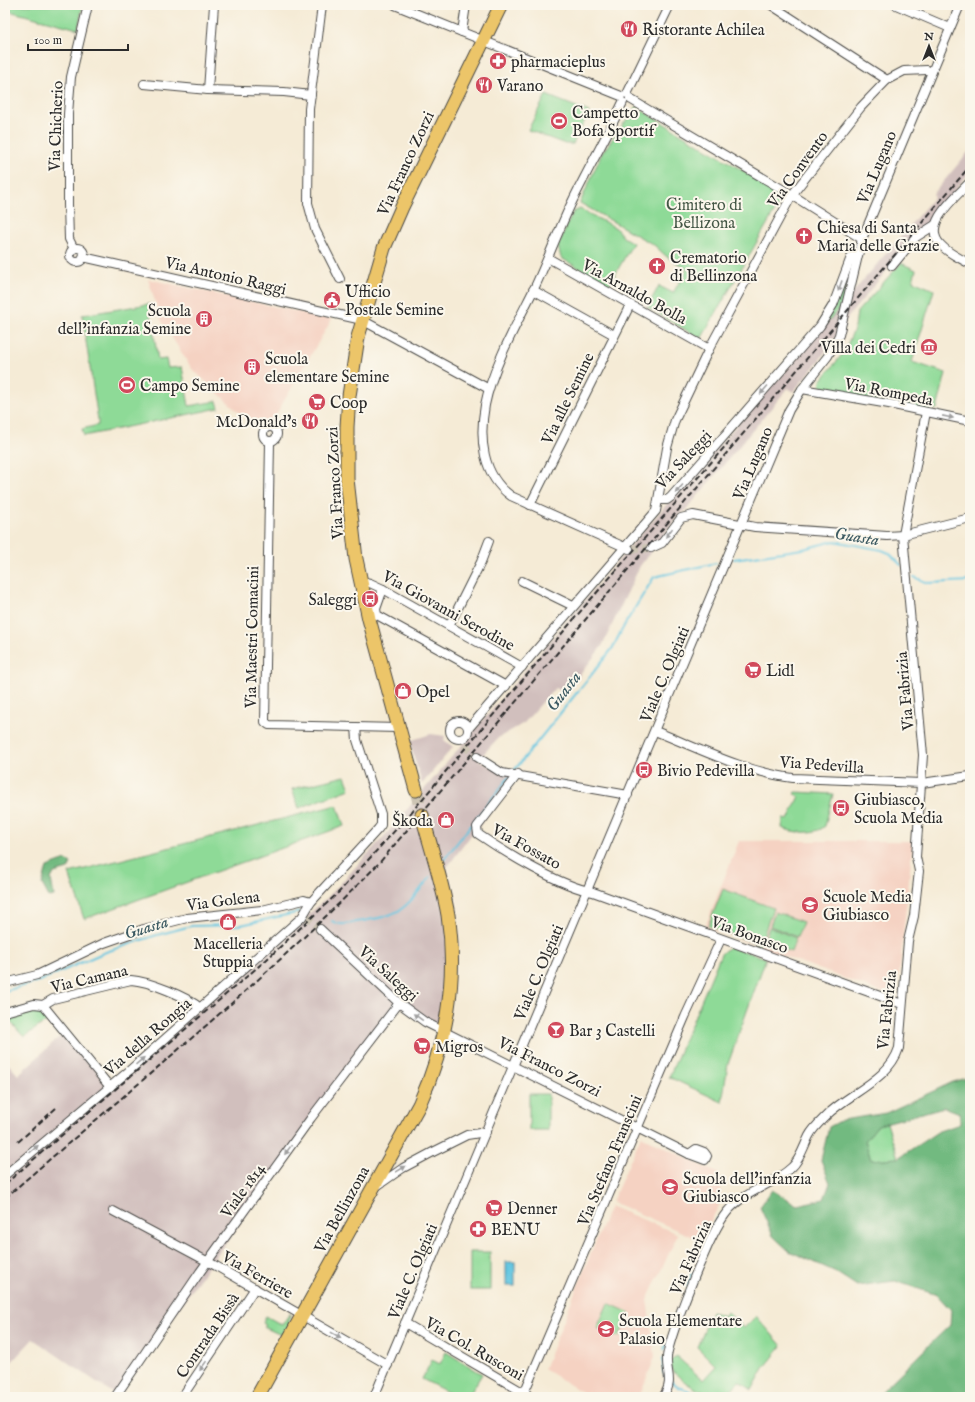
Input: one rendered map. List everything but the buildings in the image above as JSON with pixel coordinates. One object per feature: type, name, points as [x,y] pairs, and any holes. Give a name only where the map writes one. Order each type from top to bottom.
[{"type":"main road","name":"Via Franco Zorzi","points":[[416,790],[398,728],[360,582],[350,513],[347,433],[351,380],[362,320],[379,263],[402,207],[501,5]]},
{"type":"main road","points":[[422,815],[445,900],[450,929],[451,977],[444,1032]]},
{"type":"main road","name":"Via Bellinzona","points":[[257,1397],[421,1100],[433,1072],[444,1032]]},
{"type":"street","name":"Via Chicherio","points":[[83,257],[82,251],[74,249],[69,239],[68,108],[71,77],[88,5]]},
{"type":"street","points":[[208,90],[214,5]]},
{"type":"street","points":[[322,5],[311,95],[308,137],[308,203],[315,229],[340,279]]},
{"type":"street","points":[[395,5],[625,98],[792,195],[862,238]]},
{"type":"street","points":[[462,32],[466,5]]},
{"type":"street","points":[[628,548],[530,505],[504,491],[491,474],[486,458],[483,427],[489,389],[572,201],[625,98],[670,5]]},
{"type":"street","points":[[771,5],[887,80]]},
{"type":"street","points":[[896,5],[950,28]]},
{"type":"street","name":"Via Lugano","points":[[727,558],[789,410],[802,389],[828,356],[840,335],[862,238],[960,5]]},
{"type":"street","name":"Via Convento","points":[[659,500],[667,448],[675,420],[709,349],[792,195],[861,107],[887,80],[904,71],[927,70]]},
{"type":"street","points":[[144,84],[208,90],[276,92],[311,95]]},
{"type":"street","points":[[892,266],[916,237],[934,225],[937,219],[970,182]]},
{"type":"street","points":[[934,225],[936,238],[939,244],[949,252],[970,264]]},
{"type":"street","name":"Via Saleggi","points":[[469,728],[466,723],[460,720],[452,723],[450,729],[451,734],[462,742],[469,728],[573,606],[628,548],[652,517],[659,500],[667,500],[671,497],[820,326],[833,305],[851,257],[858,253]]},
{"type":"street","name":"Via Antonio Raggi","points":[[83,257],[362,320],[489,389]]},
{"type":"street","name":"Via Arnaldo Bolla","points":[[548,258],[709,349]]},
{"type":"street","points":[[533,290],[614,335]]},
{"type":"street","name":"Via alle Semine","points":[[530,505],[630,305]]},
{"type":"street","name":"Via Rompeda","points":[[802,389],[970,421]]},
{"type":"street","name":"Via Fabrizia","points":[[663,1397],[670,1381],[667,1360],[669,1346],[689,1291],[721,1220],[736,1202],[749,1193],[767,1185],[792,1167],[810,1134],[828,1115],[889,1067],[897,1056],[899,1048],[908,941],[914,916],[918,871],[916,853],[923,755],[903,535],[926,412]]},
{"type":"street","name":"Via Maestri Comacini","points":[[270,442],[264,718],[269,725],[398,728]]},
{"type":"street","points":[[651,548],[662,543],[679,520],[684,516],[700,515],[741,525],[852,534],[903,535],[970,518]]},
{"type":"street","points":[[449,626],[490,541]]},
{"type":"street","name":"Viale C. Olgiati","points":[[374,1397],[727,558]]},
{"type":"street","points":[[522,581],[573,606]]},
{"type":"street","name":"Via Giovanni Serodine","points":[[360,582],[370,583],[522,667]]},
{"type":"street","points":[[383,590],[376,609],[377,615],[506,686]]},
{"type":"street","points":[[311,902],[378,830],[380,825],[380,814],[357,740],[356,727]]},
{"type":"street","name":"Via Pedevilla","points":[[655,731],[736,764],[776,776],[922,783],[970,776]]},
{"type":"street","points":[[477,757],[502,773],[516,774],[628,794]]},
{"type":"street","name":"Via Fossato","points":[[516,774],[479,823],[476,831],[491,843],[529,865],[578,888],[588,891]]},
{"type":"street","name":"Via Bonasco","points":[[588,891],[902,1004]]},
{"type":"street","name":"Via Golena","points":[[5,983],[37,975],[104,943],[144,929],[187,918],[262,910],[304,900],[311,902]]},
{"type":"street","name":"Via della Rongia","points":[[5,1175],[110,1087],[305,915],[311,902]]},
{"type":"street","name":"Via Saleggi","points":[[320,929],[399,1003],[425,1022],[444,1032]]},
{"type":"street","name":"Via Stefano Franscini","points":[[527,1395],[637,1128],[721,938]]},
{"type":"street","name":"Via Camana","points":[[5,1012],[34,1004],[43,1005],[56,998],[131,980],[141,981],[185,999],[200,1008]]},
{"type":"street","name":"Viale 1814","points":[[115,1397],[208,1262],[311,1118],[399,1003]]},
{"type":"street","points":[[43,1005],[110,1087]]},
{"type":"street","name":"Via Franco Zorzi","points":[[444,1032],[689,1154]]},
{"type":"street","points":[[370,1192],[403,1168],[457,1140],[486,1132]]},
{"type":"street","points":[[457,1140],[468,1139],[474,1141],[477,1152]]},
{"type":"street","name":"Via Ferriere","points":[[113,1211],[255,1288],[388,1365]]},
{"type":"street","name":"Contrada Bissà","points":[[182,1397],[255,1288]]},
{"type":"street","name":"Via Col. Rusconi","points":[[405,1323],[527,1395]]},
{"type":"shaded area","points":[[970,150],[970,172],[851,313],[819,361],[793,392],[788,388],[685,511],[679,515],[640,566],[602,646],[566,693],[555,688],[524,723],[498,738],[478,760],[512,777],[476,831],[472,834],[444,871],[448,916],[444,1032],[398,1003],[116,1395],[33,1339],[5,1369],[5,1060],[18,1075],[66,1031],[110,1087],[327,898],[388,832],[659,513],[822,329],[934,197],[933,194]]},
{"type":"shaded area","points":[[148,279],[332,319],[271,423],[253,425],[192,369],[161,320]]},
{"type":"shaded area","points":[[431,734],[445,736],[444,740],[453,747],[422,784],[409,741]]},
{"type":"shaded area","name":"Scuole Media Giubiasco","points":[[739,841],[913,841],[899,976],[892,996],[705,927]]},
{"type":"shaded area","name":"Scuola dell'infanzia Giubiasco","points":[[641,1136],[719,1174],[722,1200],[700,1240],[612,1202]]},
{"type":"shaded area","name":"Scuola Elementare Palasio","points":[[610,1206],[678,1234],[647,1300],[655,1357],[639,1397],[590,1397],[544,1369]]},
{"type":"green space","points":[[5,5],[83,5],[78,29],[5,10]]},
{"type":"green space","name":"Campetto Bofa Sportif","points":[[546,95],[589,112],[573,144],[565,144],[528,130]]},
{"type":"green space","name":"Cimitero di Bellizona","points":[[636,107],[784,195],[701,339],[647,307],[659,286],[673,293],[687,269],[666,256],[654,245],[580,203],[602,153]]},
{"type":"green space","points":[[580,209],[616,228],[623,237],[633,243],[609,285],[561,258],[558,246],[573,212]]},
{"type":"green space","points":[[853,258],[841,306],[822,329]]},
{"type":"green space","points":[[901,263],[916,270],[913,281],[934,290],[912,362],[946,373],[937,409],[928,410],[825,391],[820,387],[821,381],[844,352],[855,327],[857,312]]},
{"type":"green space","name":"Campo Semine","points":[[149,304],[158,360],[166,359],[168,368],[182,367],[189,406],[217,401],[219,408],[84,436],[82,429],[98,425],[98,420],[82,315]]},
{"type":"green space","points":[[345,776],[350,789],[299,808],[292,789]]},
{"type":"green space","points":[[796,792],[833,794],[825,826],[816,831],[810,832],[792,831],[782,828],[783,819],[788,820],[799,796],[794,794]]},
{"type":"green space","points":[[337,805],[344,826],[84,919],[69,873]]},
{"type":"green space","points":[[66,860],[71,863],[68,869],[54,873],[51,879],[54,896],[49,897],[42,884],[47,867]]},
{"type":"green space","points":[[723,889],[773,908],[760,945],[708,926]]},
{"type":"green space","points":[[775,912],[803,922],[797,937],[770,926]]},
{"type":"green space","points":[[769,927],[796,938],[791,952],[764,942]]},
{"type":"green space","points":[[729,947],[766,958],[728,1064],[722,1102],[669,1077],[721,954]]},
{"type":"green space","points":[[41,1009],[48,1020],[24,1037],[7,1018]]},
{"type":"green space","points":[[970,1077],[970,1397],[876,1397],[950,1325],[951,1310],[937,1295],[895,1281],[857,1286],[834,1271],[789,1251],[773,1236],[760,1207],[772,1190],[797,1205],[824,1199],[830,1183],[821,1160],[829,1127],[842,1120],[886,1113],[953,1082]],"holes":[[[944,1107],[960,1113],[960,1124],[939,1131],[898,1158],[871,1160],[865,1141],[878,1125]]]},
{"type":"green space","points":[[529,1094],[548,1094],[548,1130],[529,1130]]},
{"type":"green space","points":[[887,1123],[898,1158],[871,1160],[865,1141],[878,1125]]},
{"type":"green space","points":[[470,1252],[490,1252],[490,1290],[470,1290]]},
{"type":"green space","points":[[608,1303],[630,1313],[619,1337],[597,1328]]},
{"type":"green space","points":[[712,1312],[725,1316],[727,1312],[744,1328],[756,1316],[782,1346],[764,1368],[752,1390],[739,1381],[725,1397],[719,1397],[692,1387],[671,1368],[669,1363],[676,1356],[703,1380],[716,1366],[697,1347]]},
{"type":"green space","points":[[290,1313],[289,1326],[283,1336],[264,1327],[266,1325],[263,1322],[266,1316],[282,1325]]},
{"type":"green space","points":[[446,1352],[482,1374],[468,1397],[457,1397],[422,1379],[432,1360],[440,1364]]},
{"type":"water","points":[[506,1262],[515,1262],[515,1286],[506,1286]]},
{"type":"waterway","name":"Guasta","points":[[734,559],[803,549],[834,541],[882,550],[889,553],[901,565]]},
{"type":"waterway","name":"Guasta","points":[[513,772],[612,649],[625,624],[654,577],[716,563]]},
{"type":"waterway","name":"Guasta","points":[[914,577],[928,583],[970,581]]},
{"type":"waterway","name":"Guasta","points":[[442,862],[509,777]]},
{"type":"waterway","points":[[332,921],[338,924],[347,924],[392,914],[407,905],[430,877]]},
{"type":"waterway","name":"Guasta","points":[[5,991],[37,982],[103,953],[157,935],[191,926],[241,925],[300,912]]},
{"type":"waterway","points":[[706,1240],[718,1218]]},
{"type":"waterway","points":[[686,1286],[692,1272]]},
{"type":"waterway","points":[[664,1350],[667,1341]]},
{"type":"waterway","points":[[663,1358],[663,1371],[666,1377]]},
{"type":"waterway","points":[[671,1381],[679,1387],[704,1397]]},
{"type":"tunnel","points":[[631,549],[651,548]]},
{"type":"tunnel","points":[[464,745],[477,757]]},
{"type":"tunnel","points":[[416,790],[422,815]]},
{"type":"tunnel","points":[[306,916],[320,929]]},
{"type":"railway","points":[[5,1198],[244,992],[336,907],[380,862],[970,166]]},
{"type":"railway","points":[[5,1184],[266,960],[339,892],[409,815],[585,606],[729,442]]},
{"type":"railway","points":[[18,1142],[56,1108]]},
{"type":"place","name":"Ristorante Achilea","points":[[629,29]]},
{"type":"place","name":"pharmacieplus","points":[[498,61]]},
{"type":"place","name":"Varano","points":[[484,85]]},
{"type":"place","name":"Campetto Bofa Sportif","points":[[559,121]]},
{"type":"place","name":"Chiesa di Santa Maria delle Grazie","points":[[804,236]]},
{"type":"place","name":"Crematorio di Bellinzona","points":[[657,266]]},
{"type":"place","name":"Ufficio Postale Semine","points":[[332,300]]},
{"type":"place","name":"Scuola dell’infanzia Semine","points":[[204,319]]},
{"type":"place","name":"Villa dei Cedri","points":[[929,347]]},
{"type":"place","name":"Scuola elementare Semine","points":[[252,367]]},
{"type":"place","name":"Campo Semine","points":[[127,385]]},
{"type":"place","name":"Coop","points":[[317,402]]},
{"type":"place","name":"McDonald's","points":[[310,421]]},
{"type":"place","name":"Saleggi","points":[[370,599]]},
{"type":"place","name":"Lidl","points":[[753,670]]},
{"type":"place","name":"Opel","points":[[403,691]]},
{"type":"place","name":"Bivio Pedevilla","points":[[644,770]]},
{"type":"place","name":"Giubiasco, Scuola Media","points":[[841,808]]},
{"type":"place","name":"Škoda","points":[[446,820]]},
{"type":"place","name":"Scuole Media Giubiasco","points":[[810,905]]},
{"type":"place","name":"Macelleria Stuppia","points":[[228,922]]},
{"type":"place","name":"Bar 3 Castelli","points":[[556,1030]]},
{"type":"place","name":"Migros","points":[[422,1046]]},
{"type":"place","name":"Scuola dell'infanzia Giubiasco","points":[[670,1187]]},
{"type":"place","name":"Denner","points":[[494,1208]]},
{"type":"place","name":"BENU","points":[[478,1229]]},
{"type":"place","name":"Scuola Elementare Palasio","points":[[606,1329]]}]
